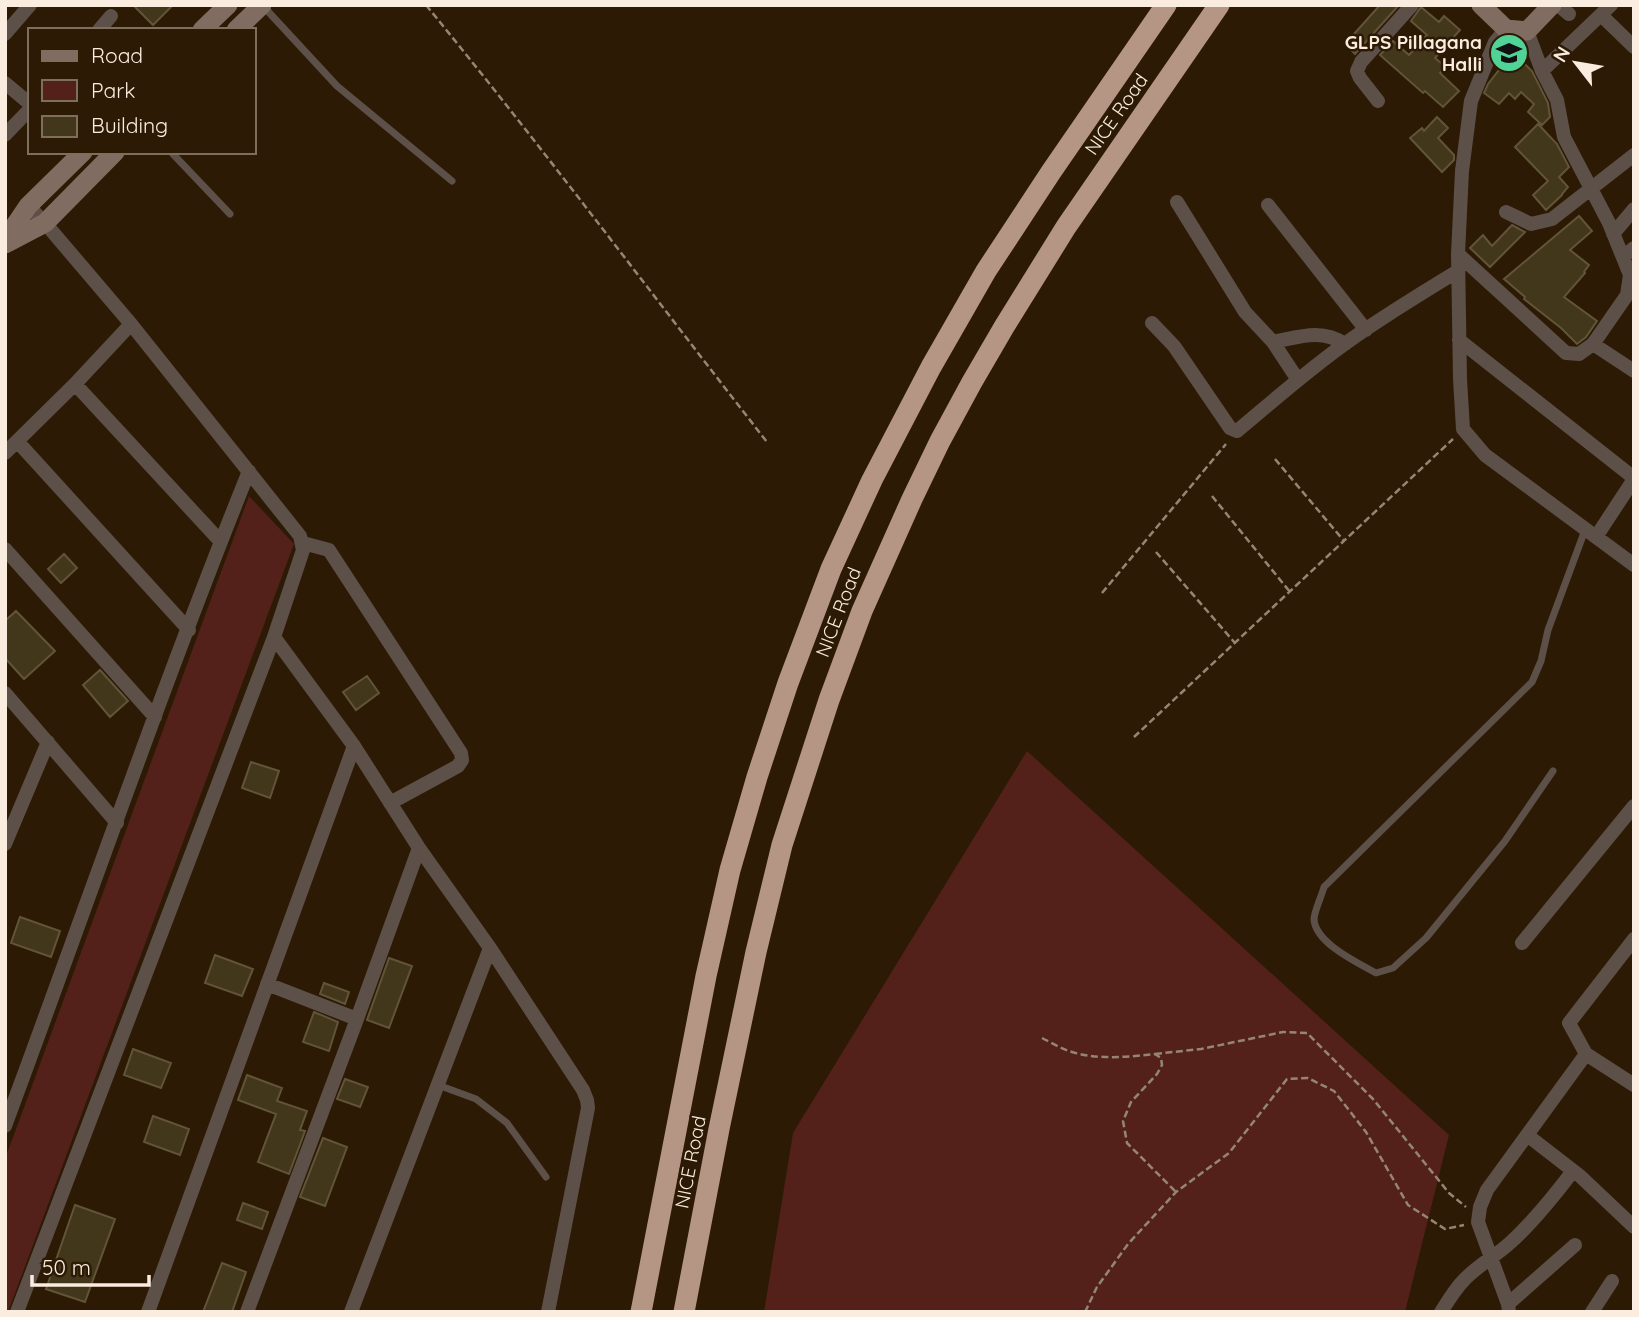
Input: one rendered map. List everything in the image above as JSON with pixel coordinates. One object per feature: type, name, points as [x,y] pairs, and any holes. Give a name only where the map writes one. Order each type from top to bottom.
[{"type":"highway","name":"NICE Road","points":[[640,1312],[706,976],[730,870],[788,683],[831,569],[872,480],[930,367],[986,271],[1166,5]]},
{"type":"highway","name":"NICE Road","points":[[684,1312],[716,1142],[756,952],[782,845],[862,611],[912,499],[997,338],[1066,227],[1219,5]]},
{"type":"main road","points":[[204,28],[228,5]]},
{"type":"main road","points":[[238,28],[262,5]]},
{"type":"main road","points":[[1481,5],[1506,29],[1527,31],[1560,8]]},
{"type":"main road","points":[[5,242],[28,206],[80,154]]},
{"type":"main road","points":[[5,242],[46,223],[113,154]]},
{"type":"street","points":[[5,34],[30,5]]},
{"type":"street","points":[[1378,101],[1357,71],[1361,62],[1412,5]]},
{"type":"street","points":[[1542,71],[1606,10],[1634,47]]},
{"type":"street","points":[[101,28],[111,16]]},
{"type":"street","points":[[1506,29],[1495,43],[1471,101],[1462,171],[1458,271],[1464,429],[1485,455],[1634,565]]},
{"type":"street","points":[[1458,254],[1566,353],[1579,354],[1593,344],[1631,286],[1628,253],[1613,234],[1564,137],[1557,100],[1542,71],[1527,31]]},
{"type":"street","points":[[5,83],[28,105]]},
{"type":"street","points":[[5,135],[28,109]]},
{"type":"street","points":[[1506,212],[1531,224],[1552,219],[1634,155]]},
{"type":"street","points":[[1177,202],[1245,312],[1273,342],[1298,380]]},
{"type":"street","points":[[1268,205],[1366,330]]},
{"type":"street","points":[[17,1312],[274,637],[303,550],[300,536],[249,471],[131,324],[46,223],[28,206]]},
{"type":"street","points":[[1613,234],[1634,209]]},
{"type":"street","points":[[1152,323],[1174,346],[1230,428],[1237,430],[1276,396],[1345,344],[1458,271]]},
{"type":"street","points":[[5,453],[131,324]]},
{"type":"street","points":[[1273,342],[1306,335],[1333,335],[1345,344]]},
{"type":"street","points":[[1459,340],[1634,479],[1590,533]]},
{"type":"street","points":[[1593,344],[1634,371]]},
{"type":"street","points":[[75,384],[221,542]]},
{"type":"street","points":[[17,441],[188,630]]},
{"type":"street","points":[[5,1126],[249,471]]},
{"type":"street","points":[[303,543],[329,550],[461,753],[462,760],[458,766],[390,803]]},
{"type":"street","points":[[5,549],[156,717]]},
{"type":"street","points":[[274,637],[354,746],[419,848],[491,948],[583,1090],[588,1108],[548,1312]]},
{"type":"street","points":[[5,694],[117,823]]},
{"type":"street","points":[[6,839],[48,742]]},
{"type":"street","points":[[148,1312],[354,746]]},
{"type":"street","points":[[1522,943],[1634,806]]},
{"type":"street","points":[[247,1312],[419,848]]},
{"type":"street","points":[[1634,939],[1569,1023],[1586,1054],[1634,1085]]},
{"type":"street","points":[[351,1312],[491,948]]},
{"type":"street","points":[[267,985],[357,1019]]},
{"type":"street","points":[[1574,1245],[1509,1308],[1478,1218],[1487,1190],[1586,1054]]},
{"type":"street","points":[[1527,1135],[1573,1171],[1634,1227]]},
{"type":"street","points":[[1441,1312],[1462,1282],[1513,1240],[1552,1199],[1573,1171]]},
{"type":"street","points":[[1592,1312],[1612,1281]]},
{"type":"lane","points":[[262,5],[337,86],[452,181]]},
{"type":"lane","points":[[173,154],[230,214]]},
{"type":"lane","points":[[1553,771],[1496,852],[1426,938],[1393,968],[1376,973],[1346,956],[1321,937],[1314,919],[1324,887],[1532,682],[1541,661],[1548,631],[1590,533]]},
{"type":"lane","points":[[438,1085],[476,1099],[507,1124],[546,1177]]},
{"type":"path","points":[[426,5],[503,99],[767,442]]},
{"type":"path","points":[[1134,737],[1464,429]]},
{"type":"path","points":[[1102,593],[1237,430]]},
{"type":"path","points":[[1275,459],[1344,541]]},
{"type":"path","points":[[1212,496],[1290,592]]},
{"type":"path","points":[[1156,552],[1235,643]]},
{"type":"path","points":[[1042,1038],[1070,1052],[1095,1057],[1128,1057],[1201,1049],[1283,1032],[1307,1033],[1373,1099],[1449,1193],[1478,1218]]},
{"type":"path","points":[[1156,1054],[1161,1058],[1162,1065],[1131,1102],[1123,1121],[1127,1143],[1177,1192]]},
{"type":"path","points":[[1085,1312],[1097,1287],[1128,1244],[1177,1192],[1229,1153],[1287,1079],[1308,1078],[1334,1091],[1366,1132],[1408,1205],[1445,1229],[1478,1218]]},
{"type":"green space","points":[[249,496],[294,544],[8,1312],[5,1312],[5,1159]]},
{"type":"green space","points":[[1027,751],[1449,1135],[1405,1312],[764,1312],[793,1133]]},
{"type":"building","points":[[133,5],[173,5],[153,25]]},
{"type":"building","points":[[1380,5],[1399,5],[1355,54],[1345,44]]},
{"type":"building","points":[[1421,7],[1439,22],[1444,16],[1460,30],[1435,58],[1446,67],[1440,73],[1459,91],[1443,107],[1380,55],[1393,41],[1409,55],[1427,35],[1411,21]]},
{"type":"building","points":[[1510,50],[1532,71],[1548,103],[1550,117],[1542,125],[1528,112],[1534,104],[1521,92],[1515,99],[1509,93],[1499,104],[1484,93],[1502,66],[1498,62]]},
{"type":"building","points":[[1437,117],[1448,128],[1438,138],[1454,155],[1454,160],[1442,172],[1410,138],[1422,128],[1424,131]]},
{"type":"building","points":[[1538,124],[1557,144],[1569,167],[1559,177],[1568,187],[1546,210],[1533,195],[1548,181],[1515,147]]},
{"type":"building","points":[[1579,216],[1592,231],[1570,250],[1589,265],[1564,297],[1597,321],[1586,337],[1577,344],[1504,279]]},
{"type":"building","points":[[1512,225],[1525,232],[1490,267],[1470,248],[1483,235],[1492,246]]},
{"type":"building","points":[[64,554],[77,568],[61,583],[48,569]]},
{"type":"building","points":[[16,611],[55,651],[24,679],[5,658],[5,621]]},
{"type":"building","points":[[100,670],[128,701],[110,717],[83,685]]},
{"type":"building","points":[[367,676],[379,693],[356,710],[343,692]]},
{"type":"building","points":[[251,762],[279,771],[270,798],[242,788]]},
{"type":"building","points":[[20,917],[60,931],[51,957],[11,943]]},
{"type":"building","points":[[215,955],[253,969],[242,996],[205,983]]},
{"type":"building","points":[[389,958],[412,966],[389,1028],[367,1020]]},
{"type":"building","points":[[324,983],[349,992],[345,1004],[320,994]]},
{"type":"building","points":[[314,1012],[338,1022],[329,1051],[303,1042]]},
{"type":"building","points":[[133,1049],[171,1063],[161,1088],[124,1075]]},
{"type":"building","points":[[247,1075],[282,1088],[277,1101],[307,1111],[300,1130],[305,1131],[289,1174],[258,1162],[276,1114],[238,1100]]},
{"type":"building","points":[[345,1079],[368,1087],[360,1107],[337,1099]]},
{"type":"building","points":[[153,1116],[189,1129],[180,1155],[144,1142]]},
{"type":"building","points":[[323,1138],[347,1147],[325,1206],[300,1197]]},
{"type":"building","points":[[243,1203],[268,1212],[262,1229],[237,1220]]},
{"type":"building","points":[[75,1205],[115,1219],[85,1302],[46,1289]]},
{"type":"building","points":[[222,1263],[246,1272],[232,1312],[203,1312]]},
{"type":"place","name":"GLPS Pillagana Halli","points":[[1509,53]]}]
